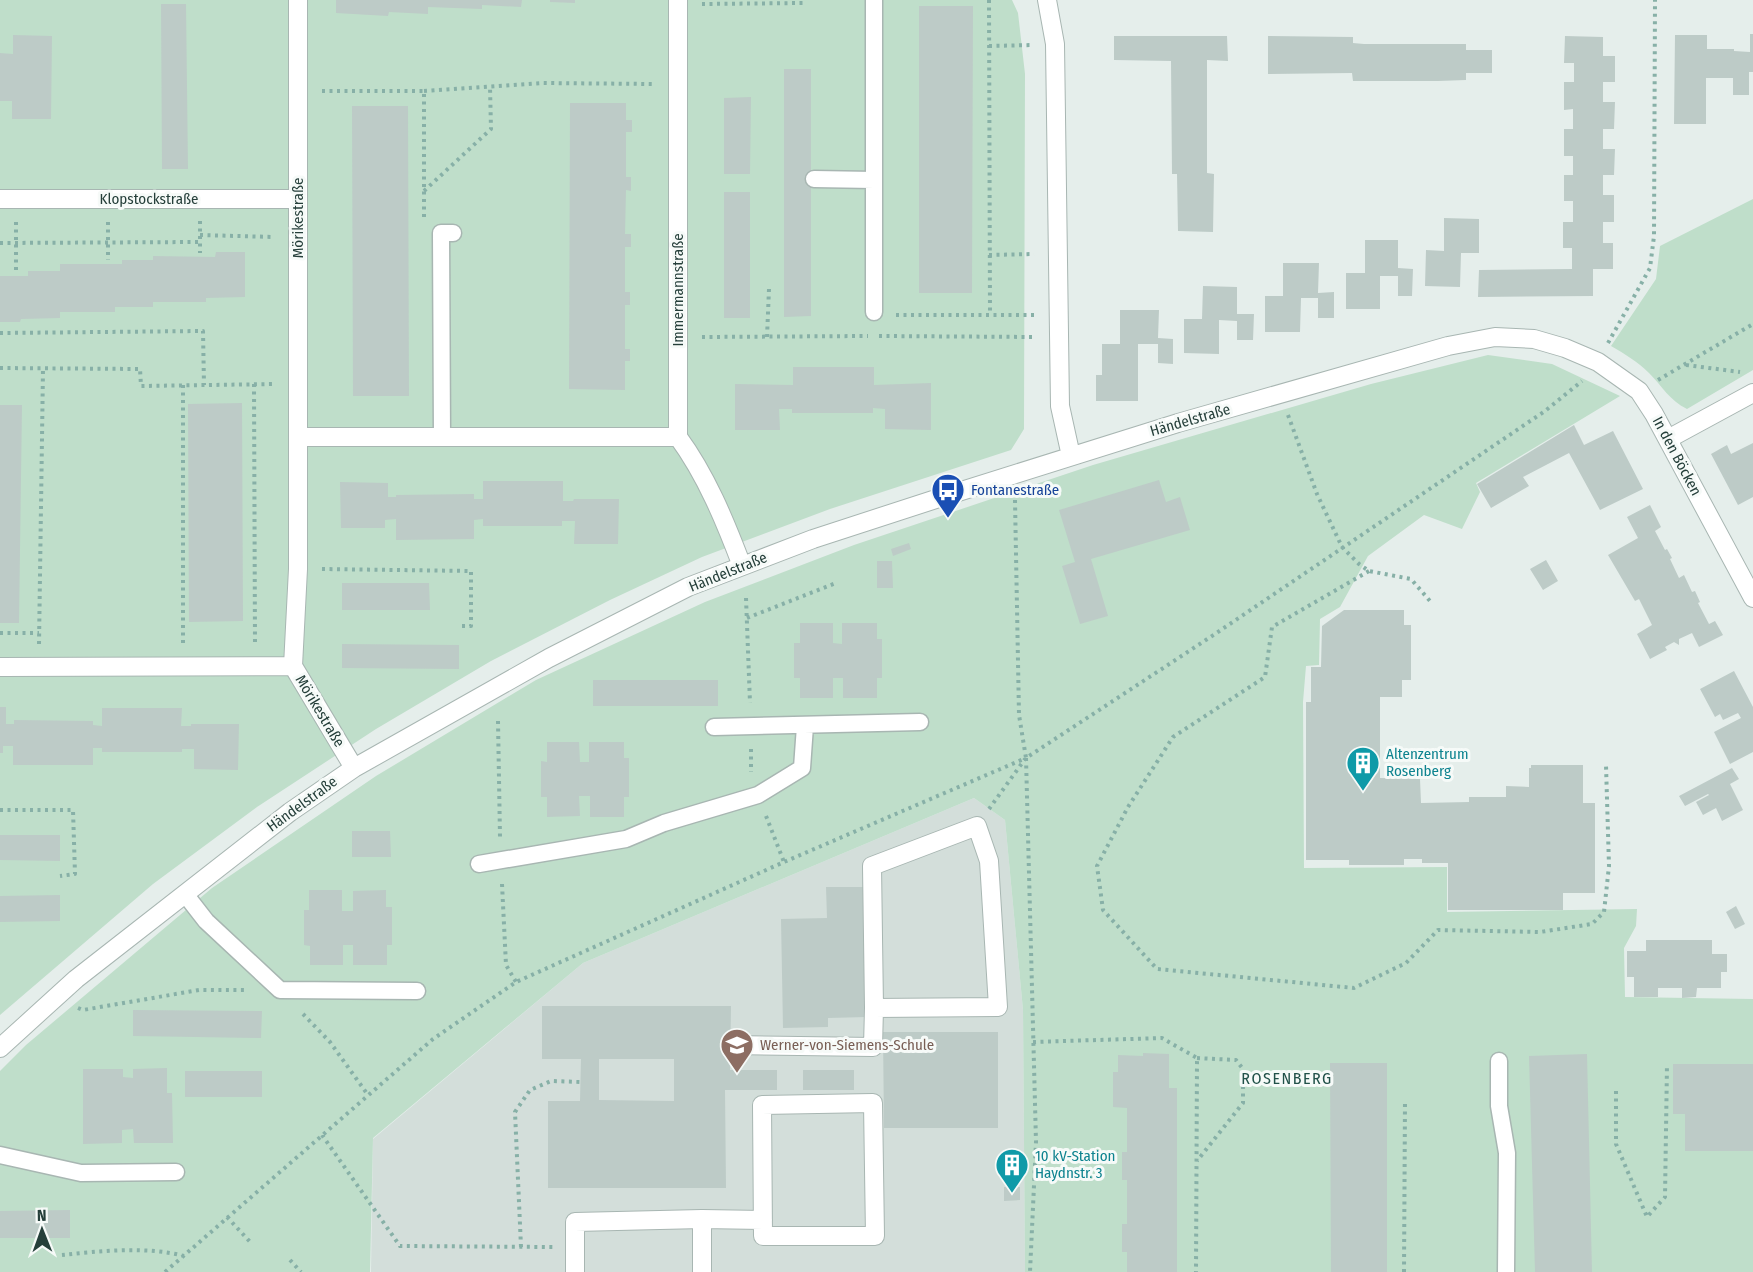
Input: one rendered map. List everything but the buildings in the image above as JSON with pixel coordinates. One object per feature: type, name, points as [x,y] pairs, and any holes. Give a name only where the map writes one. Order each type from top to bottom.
[{"type":"street","name":"Mörikestraße","points":[[298,0],[298,569],[293,666],[354,768]]},
{"type":"street","points":[[1047,0],[1055,44],[1060,406],[1071,456]]},
{"type":"street","name":"Immermannstraße","points":[[678,2],[678,436]]},
{"type":"street","name":"Klopstockstraße","points":[[8,199],[298,199]]},
{"type":"street","name":"Händelstraße","points":[[0,1048],[76,979],[290,812],[354,768],[549,657],[688,587],[823,535],[1071,456],[1449,346],[1495,337],[1534,339],[1565,348]]},
{"type":"street","name":"In den Böcken","points":[[1565,348],[1598,362],[1639,391],[1668,438],[1753,598]]},
{"type":"street","points":[[1668,438],[1753,393]]},
{"type":"street","points":[[298,437],[678,436],[693,458],[730,533],[742,566]]},
{"type":"street","points":[[0,667],[293,666]]},
{"type":"street","points":[[731,1045],[873,1047],[872,866],[977,826],[989,861],[998,1007],[874,1008]]},
{"type":"street","points":[[873,1103],[875,1236],[763,1236],[762,1220],[762,1105],[873,1103]]},
{"type":"street","points":[[702,1219],[702,1272]]},
{"type":"street","points":[[575,1272],[575,1222],[762,1220]]},
{"type":"lane","points":[[874,0],[874,312]]},
{"type":"lane","points":[[814,179],[874,180]]},
{"type":"lane","points":[[442,437],[441,233],[453,233]]},
{"type":"lane","points":[[714,727],[920,722]]},
{"type":"lane","points":[[479,864],[626,839],[664,823],[758,795],[802,768],[805,726]]},
{"type":"lane","points":[[185,894],[206,921],[280,990],[417,991]]},
{"type":"lane","points":[[1500,1061],[1499,1106],[1507,1153],[1506,1272]]},
{"type":"lane","points":[[0,1155],[81,1173],[176,1172]]},
{"type":"path","points":[[678,2],[803,3],[803,0]]},
{"type":"path","points":[[989,0],[990,315]]},
{"type":"path","points":[[1598,362],[1650,268],[1654,236],[1655,0]]},
{"type":"path","points":[[989,46],[1055,44]]},
{"type":"path","points":[[298,91],[424,92],[542,83],[679,84]]},
{"type":"path","points":[[423,191],[490,129],[490,87]]},
{"type":"path","points":[[424,92],[424,227]]},
{"type":"path","points":[[8,199],[16,243],[16,272]]},
{"type":"path","points":[[108,199],[108,260]]},
{"type":"path","points":[[200,218],[200,253]]},
{"type":"path","points":[[200,235],[298,237]]},
{"type":"path","points":[[0,243],[200,242]]},
{"type":"path","points":[[989,255],[1057,254]]},
{"type":"path","points":[[767,337],[769,289]]},
{"type":"path","points":[[874,312],[887,315],[1058,314]]},
{"type":"path","points":[[1639,391],[1753,324]]},
{"type":"path","points":[[0,333],[203,331],[204,385]]},
{"type":"path","points":[[1685,365],[1739,371],[1746,375]]},
{"type":"path","points":[[0,368],[140,369],[141,386],[298,384]]},
{"type":"path","points":[[39,667],[43,369]]},
{"type":"path","points":[[254,384],[255,665]]},
{"type":"path","points":[[183,386],[184,666]]},
{"type":"path","points":[[165,1272],[433,1039],[516,982],[784,862],[1026,758],[1215,634],[1545,411],[1577,386]]},
{"type":"path","points":[[1281,394],[1317,494],[1342,547],[1369,571],[1411,579],[1430,601]]},
{"type":"path","points":[[1013,475],[1019,715],[1026,758],[1036,1142],[1030,1272]]},
{"type":"path","points":[[298,569],[471,571],[471,626],[458,626]]},
{"type":"path","points":[[1369,571],[1272,627],[1265,677],[1173,737],[1128,807],[1097,866],[1103,910],[1157,969],[1354,988],[1406,963],[1438,930],[1540,933],[1592,924],[1604,912],[1609,866],[1606,765]]},
{"type":"path","points":[[747,618],[836,583]]},
{"type":"path","points":[[0,633],[39,633]]},
{"type":"path","points":[[977,826],[1026,758]]},
{"type":"path","points":[[0,810],[73,810],[75,874],[60,876]]},
{"type":"path","points":[[768,820],[784,862]]},
{"type":"path","points":[[506,965],[516,982]]},
{"type":"path","points":[[56,997],[83,1010],[199,990],[280,990],[330,1042],[368,1095]]},
{"type":"path","points":[[1033,1042],[1162,1038],[1197,1058],[1236,1060],[1243,1070],[1243,1103],[1197,1161]]},
{"type":"path","points":[[1196,1272],[1197,1058]]},
{"type":"path","points":[[1616,1091],[1616,1144],[1647,1217],[1665,1197],[1666,1064]]},
{"type":"path","points":[[521,1246],[515,1112],[530,1090],[550,1081],[580,1082]]},
{"type":"path","points":[[1404,1272],[1405,1101]]},
{"type":"path","points":[[322,1135],[400,1246],[575,1247]]},
{"type":"path","points":[[227,1217],[252,1244]]},
{"type":"path","points":[[63,1254],[165,1251],[184,1256]]},
{"type":"path","points":[[290,1260],[301,1272]]},
{"type":"shaded area","name":"Werner-von-Siemens-Schule","points":[[974,798],[1005,820],[1023,1010],[1025,1272],[371,1272],[373,1139],[583,963]]},
{"type":"green space","points":[[0,0],[1012,0],[1018,13],[1025,74],[1024,429],[1011,450],[830,509],[702,557],[610,600],[491,661],[376,729],[257,807],[153,884],[0,1015]]},
{"type":"green space","points":[[1753,199],[1753,370],[1687,409],[1671,397],[1640,365],[1611,346],[1656,279],[1660,246]]},
{"type":"green space","points":[[1488,355],[1552,364],[1620,396],[1476,483],[1480,492],[1462,529],[1424,515],[1368,556],[1340,607],[1320,619],[1319,665],[1306,666],[1303,702],[1304,868],[1447,867],[1447,912],[1637,909],[1636,926],[1624,948],[1625,997],[1753,999],[1753,1272],[1025,1272],[1023,1010],[1005,820],[974,798],[583,963],[373,1138],[370,1272],[0,1272],[0,1071],[26,1045],[212,888],[376,776],[536,680],[705,602],[854,545],[1093,465],[1371,384]]},
{"type":"place","name":"Fontanestraße","points":[[948,519]]},
{"type":"place","name":"Altenzentrum Rosenberg","points":[[1363,792]]},
{"type":"place","name":"Werner-von-Siemens-Schule","points":[[737,1074]]},
{"type":"place","name":"10 kV-Station Haydnstr. 3","points":[[1012,1194]]},
{"type":"district","name":"ROSENBERG","points":[[1287,1078]]}]
